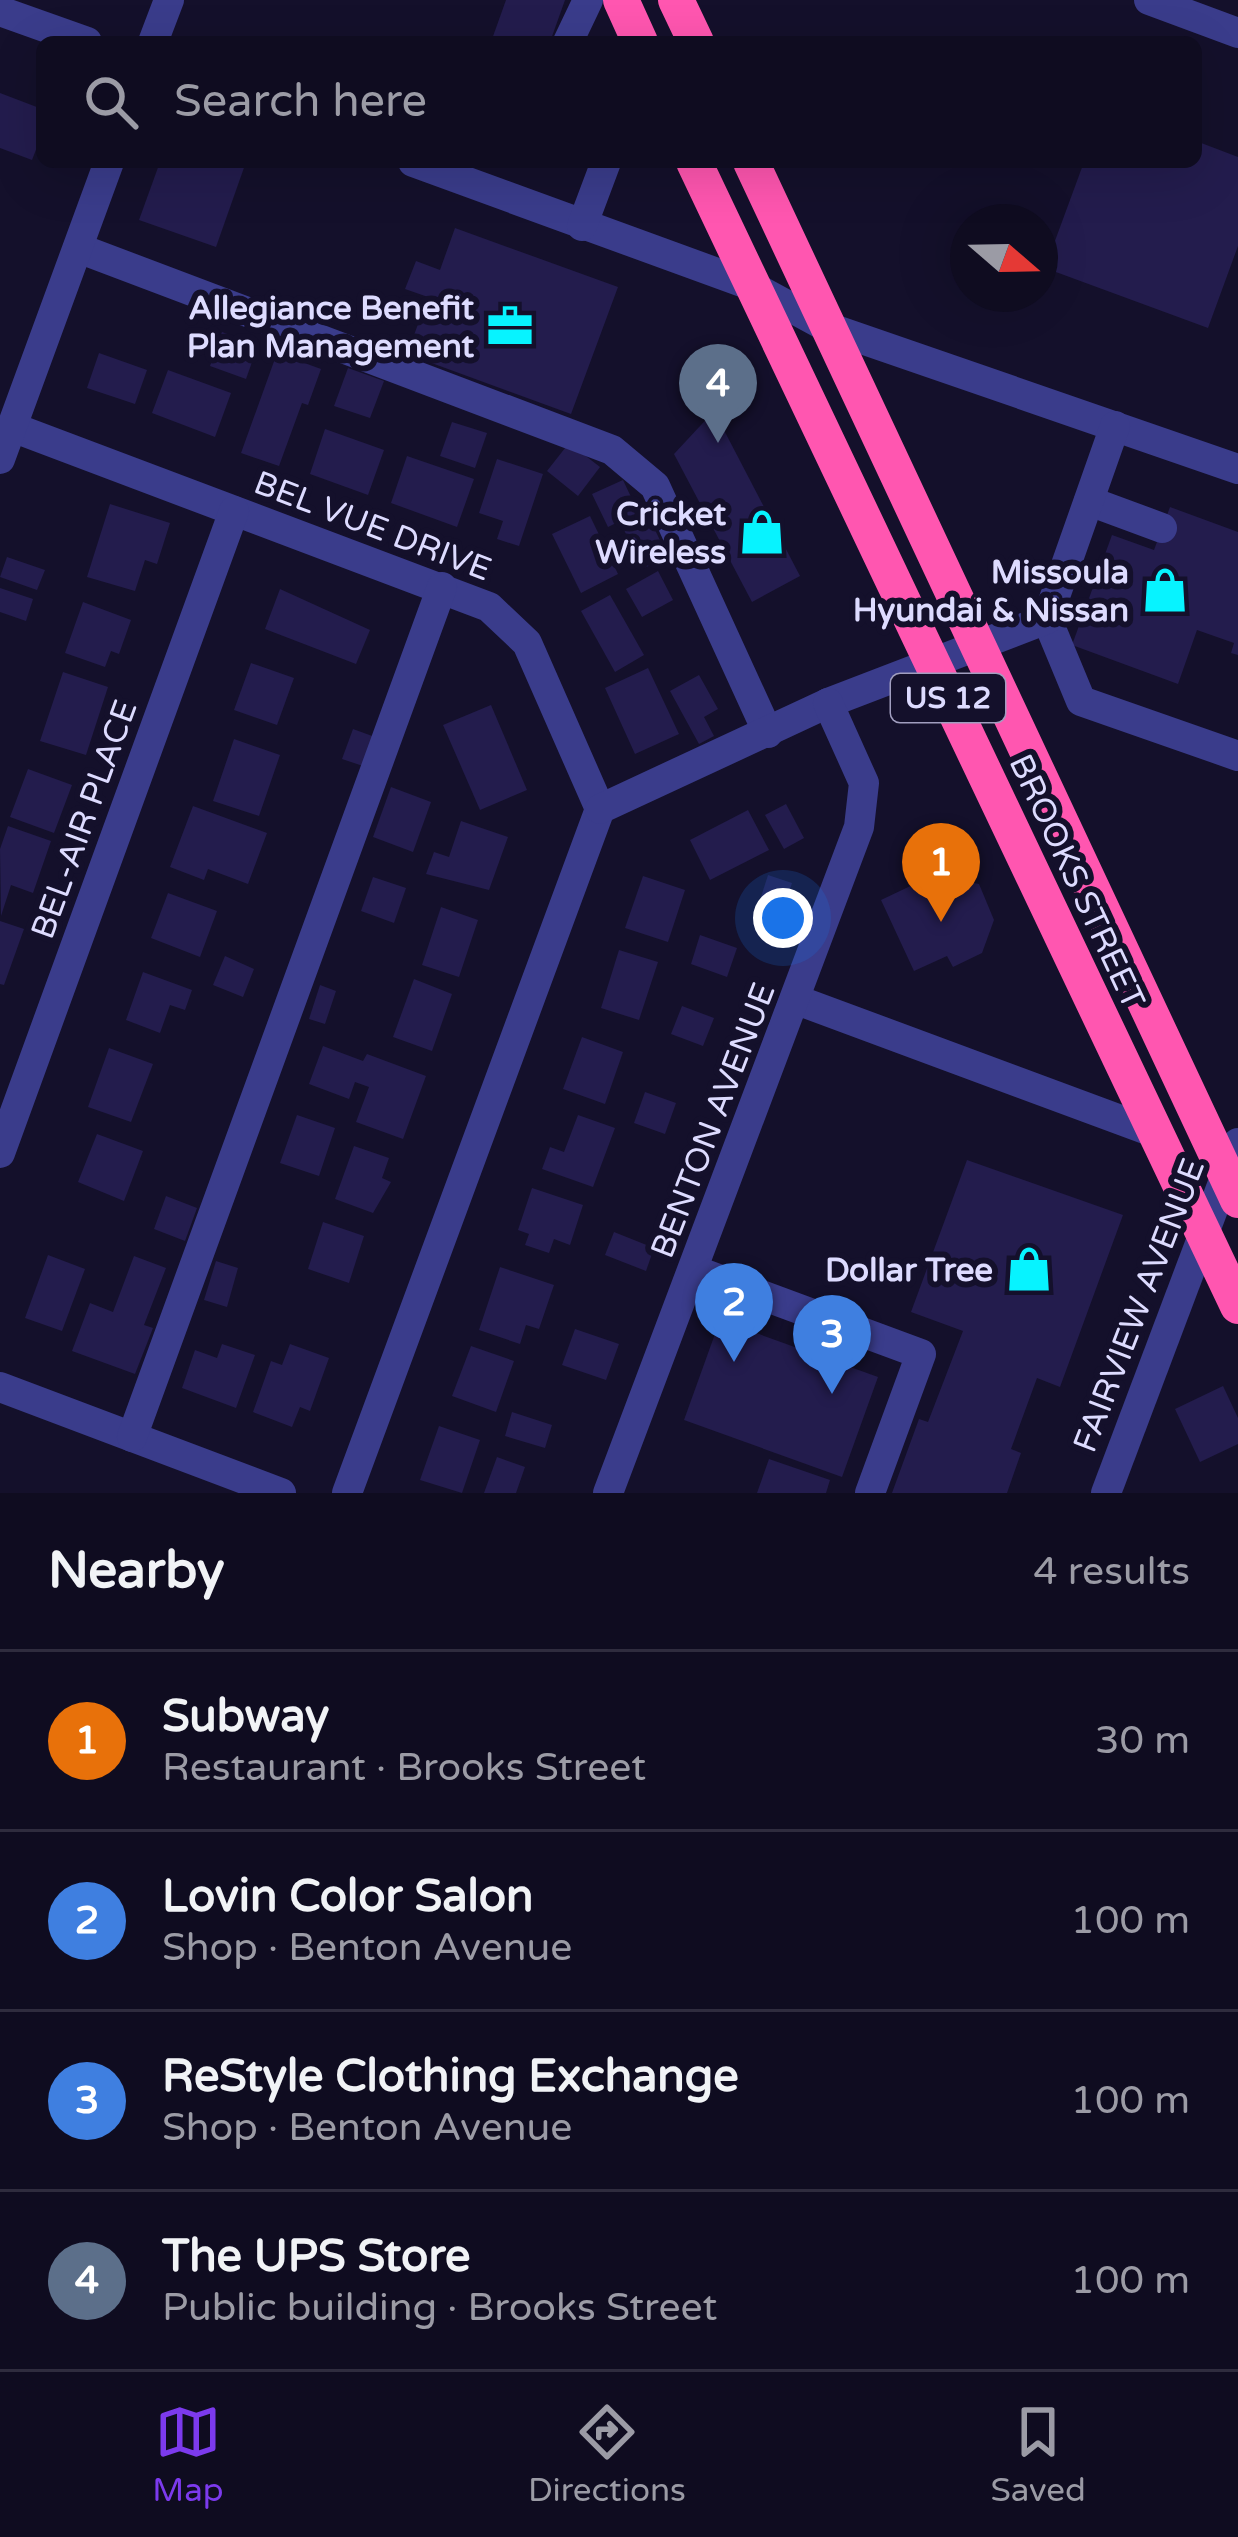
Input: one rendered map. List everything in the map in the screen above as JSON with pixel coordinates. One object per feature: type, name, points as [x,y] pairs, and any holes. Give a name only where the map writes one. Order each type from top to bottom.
[{"type":"highway","points":[[621,0],[637,36]]},
{"type":"highway","points":[[676,0],[693,36]]},
{"type":"highway","name":"BROOKS STREET","points":[[697,168],[1238,1306]]},
{"type":"highway","name":"BROOKS STREET","points":[[754,168],[979,649],[1235,1164]]},
{"type":"street","points":[[155,36],[169,0]]},
{"type":"street","points":[[571,36],[588,0]]},
{"type":"street","points":[[1149,0],[1238,33]]},
{"type":"street","points":[[0,10],[71,36]]},
{"type":"street","points":[[0,458],[108,168]]},
{"type":"street","points":[[429,168],[750,285],[827,326],[1238,469]]},
{"type":"street","points":[[582,226],[604,168]]},
{"type":"street","points":[[78,248],[612,450],[655,486],[768,733]]},
{"type":"street","points":[[1115,426],[1047,619],[1081,701],[1238,756]]},
{"type":"street","name":"BEL VUE DRIVE","points":[[12,427],[489,607],[527,644],[600,809]]},
{"type":"street","points":[[1090,501],[1162,528]]},
{"type":"street","name":"BEL-AIR PLACE","points":[[0,1153],[234,511]]},
{"type":"street","points":[[133,1437],[442,587]]},
{"type":"street","points":[[347,1493],[600,809],[828,704],[1047,619]]},
{"type":"street","name":"BENTON AVENUE","points":[[608,1493],[797,1000],[864,799],[864,783],[828,704]]},
{"type":"street","points":[[797,1000],[1153,1132]]},
{"type":"street","name":"FAIRVIEW AVENUE","points":[[1106,1493],[1235,1164]]},
{"type":"street","points":[[694,1270],[921,1354],[870,1493]]},
{"type":"street","points":[[0,1387],[280,1493]]},
{"type":"building","points":[[506,0],[565,0],[552,36],[493,36]]},
{"type":"building","points":[[0,93],[36,107],[36,150],[32,160],[0,148]]},
{"type":"building","points":[[1202,143],[1238,157],[1238,246],[1208,328],[1058,273],[1058,233],[1082,168],[1202,168]]},
{"type":"building","points":[[158,168],[244,168],[216,247],[139,220]]},
{"type":"building","name":"Allegiance Benefit Plan Management","points":[[455,228],[618,287],[571,414],[407,354],[428,297],[405,289],[416,261],[440,270]]},
{"type":"building","points":[[222,332],[258,345],[246,379],[210,366]]},
{"type":"building","points":[[99,353],[147,370],[135,404],[87,388]]},
{"type":"building","points":[[277,353],[321,369],[308,405],[302,403],[279,466],[241,453]]},
{"type":"building","points":[[348,368],[384,381],[370,418],[334,406]]},
{"type":"building","points":[[168,370],[231,393],[215,437],[152,413]]},
{"type":"building","points":[[714,411],[800,576],[752,602],[674,454]]},
{"type":"building","points":[[452,422],[487,433],[475,468],[440,456]]},
{"type":"building","points":[[325,429],[384,450],[368,495],[310,474]]},
{"type":"building","points":[[569,443],[600,467],[578,496],[547,471]]},
{"type":"building","points":[[407,456],[474,479],[457,527],[391,503]]},
{"type":"building","points":[[497,459],[543,474],[519,546],[497,539],[503,521],[479,513]]},
{"type":"building","points":[[623,480],[639,514],[646,511],[668,557],[642,569],[620,521],[608,527],[592,494]]},
{"type":"building","points":[[110,504],[170,523],[157,564],[145,560],[135,591],[87,577]]},
{"type":"building","name":"Missoula Hyundai & Nissan","points":[[1170,507],[1238,532],[1238,655],[1231,653],[1234,643],[1197,630],[1178,684],[1072,645],[1112,535],[1154,550]]},
{"type":"building","points":[[590,516],[618,574],[581,593],[552,534]]},
{"type":"building","points":[[7,557],[45,570],[37,590],[0,577]]},
{"type":"building","points":[[658,571],[673,600],[642,617],[626,589]]},
{"type":"building","points":[[0,588],[33,599],[26,621],[0,612]]},
{"type":"building","points":[[280,589],[370,630],[356,664],[265,629]]},
{"type":"building","points":[[610,595],[644,655],[615,672],[581,611]]},
{"type":"building","points":[[83,602],[131,620],[119,654],[111,651],[105,667],[65,653]]},
{"type":"building","points":[[251,663],[294,678],[277,725],[234,710]]},
{"type":"building","points":[[648,668],[679,734],[635,754],[605,688]]},
{"type":"building","points":[[63,672],[108,687],[86,755],[40,741]]},
{"type":"building","points":[[699,675],[718,709],[704,717],[714,736],[699,744],[670,691]]},
{"type":"building","points":[[491,705],[527,790],[480,810],[443,725]]},
{"type":"building","points":[[353,729],[375,737],[363,766],[342,759]]},
{"type":"building","points":[[234,739],[280,755],[259,816],[213,801]]},
{"type":"building","points":[[28,769],[72,785],[54,833],[10,817]]},
{"type":"building","points":[[391,787],[431,802],[413,852],[373,837]]},
{"type":"building","points":[[786,804],[804,838],[784,849],[765,815]]},
{"type":"building","points":[[193,806],[267,833],[248,884],[208,869],[204,880],[170,867]]},
{"type":"building","points":[[748,810],[769,850],[710,880],[690,840]]},
{"type":"building","points":[[461,821],[508,837],[489,890],[426,874],[434,852],[449,857]]},
{"type":"building","points":[[8,826],[51,841],[33,893],[11,885],[1,916],[0,849]]},
{"type":"building","points":[[942,871],[944,877],[979,884],[994,920],[982,953],[953,967],[947,956],[914,971],[881,900]]},
{"type":"building","points":[[768,875],[792,883],[783,911],[759,903]]},
{"type":"building","points":[[643,876],[685,890],[668,942],[625,928]]},
{"type":"building","points":[[373,877],[406,888],[394,923],[361,911]]},
{"type":"building","points":[[168,893],[217,911],[200,957],[151,938]]},
{"type":"building","points":[[441,907],[478,920],[459,977],[422,965]]},
{"type":"building","points":[[0,921],[24,929],[4,985],[0,984]]},
{"type":"building","points":[[700,935],[737,948],[727,977],[691,964]]},
{"type":"building","points":[[619,950],[658,962],[639,1020],[601,1008]]},
{"type":"building","points":[[225,956],[254,969],[243,997],[213,985]]},
{"type":"building","points":[[143,972],[192,990],[185,1010],[170,1005],[160,1033],[126,1020]]},
{"type":"building","points":[[414,979],[452,994],[432,1051],[393,1037]]},
{"type":"building","points":[[320,985],[336,991],[325,1024],[309,1019]]},
{"type":"building","points":[[682,1006],[714,1018],[703,1046],[671,1034]]},
{"type":"building","points":[[582,1037],[623,1052],[605,1104],[563,1089]]},
{"type":"building","points":[[323,1046],[363,1061],[367,1054],[426,1076],[403,1139],[356,1122],[369,1087],[355,1082],[349,1099],[309,1084]]},
{"type":"building","points":[[109,1048],[153,1064],[131,1122],[88,1107]]},
{"type":"building","points":[[645,1092],[676,1103],[665,1134],[634,1123]]},
{"type":"building","points":[[297,1115],[335,1128],[319,1176],[280,1163]]},
{"type":"building","points":[[578,1115],[615,1128],[593,1187],[542,1169],[550,1147],[564,1152]]},
{"type":"building","points":[[97,1134],[143,1151],[124,1201],[78,1182]]},
{"type":"building","points":[[354,1146],[389,1158],[382,1178],[391,1182],[373,1213],[335,1199]]},
{"type":"building","points":[[967,1160],[1123,1215],[1060,1387],[1037,1378],[1011,1449],[1021,1453],[1007,1493],[892,1493],[919,1419],[928,1422],[963,1331],[911,1312]]},
{"type":"building","points":[[532,1188],[583,1205],[570,1245],[554,1239],[549,1253],[525,1245],[529,1234],[518,1230]]},
{"type":"building","points":[[166,1196],[197,1208],[185,1241],[154,1229]]},
{"type":"building","points":[[323,1222],[364,1236],[349,1283],[308,1269]]},
{"type":"building","points":[[614,1232],[654,1248],[646,1271],[605,1255]]},
{"type":"building","points":[[48,1255],[85,1269],[62,1331],[25,1318]]},
{"type":"building","points":[[134,1256],[166,1268],[144,1325],[153,1328],[135,1374],[72,1351],[90,1303],[113,1312]]},
{"type":"building","points":[[216,1261],[238,1268],[227,1307],[204,1300]]},
{"type":"building","points":[[500,1267],[554,1285],[539,1329],[526,1325],[520,1344],[479,1330]]},
{"type":"building","points":[[720,1320],[878,1377],[842,1477],[684,1420]]},
{"type":"building","points":[[575,1329],[619,1344],[606,1380],[562,1365]]},
{"type":"building","points":[[222,1344],[255,1355],[236,1408],[182,1388],[195,1350],[217,1358]]},
{"type":"building","points":[[290,1344],[329,1358],[310,1411],[300,1407],[292,1427],[253,1412],[271,1361],[282,1365]]},
{"type":"building","points":[[471,1346],[514,1361],[496,1412],[452,1396]]},
{"type":"building","points":[[1223,1386],[1238,1418],[1238,1444],[1200,1462],[1175,1409]]},
{"type":"building","points":[[512,1412],[552,1425],[545,1448],[505,1436]]},
{"type":"building","points":[[439,1426],[480,1440],[462,1493],[420,1480]]},
{"type":"building","points":[[497,1457],[525,1467],[516,1493],[484,1493]]},
{"type":"building","points":[[769,1459],[830,1480],[826,1493],[757,1493]]},
{"type":"place","name":"Allegiance Benefit Plan Management","points":[[510,326]]},
{"type":"place","name":"The UPS Store","points":[[718,443]]},
{"type":"place","name":"Cricket Wireless","points":[[762,532]]},
{"type":"place","name":"Missoula Hyundai & Nissan","points":[[1165,590]]},
{"type":"place","name":"Subway","points":[[941,922]]},
{"type":"place","name":"Dollar Tree","points":[[1029,1269]]},
{"type":"place","name":"Lovin Color Salon","points":[[734,1362]]},
{"type":"place","name":"ReStyle Clothing Exchange","points":[[832,1394]]}]
